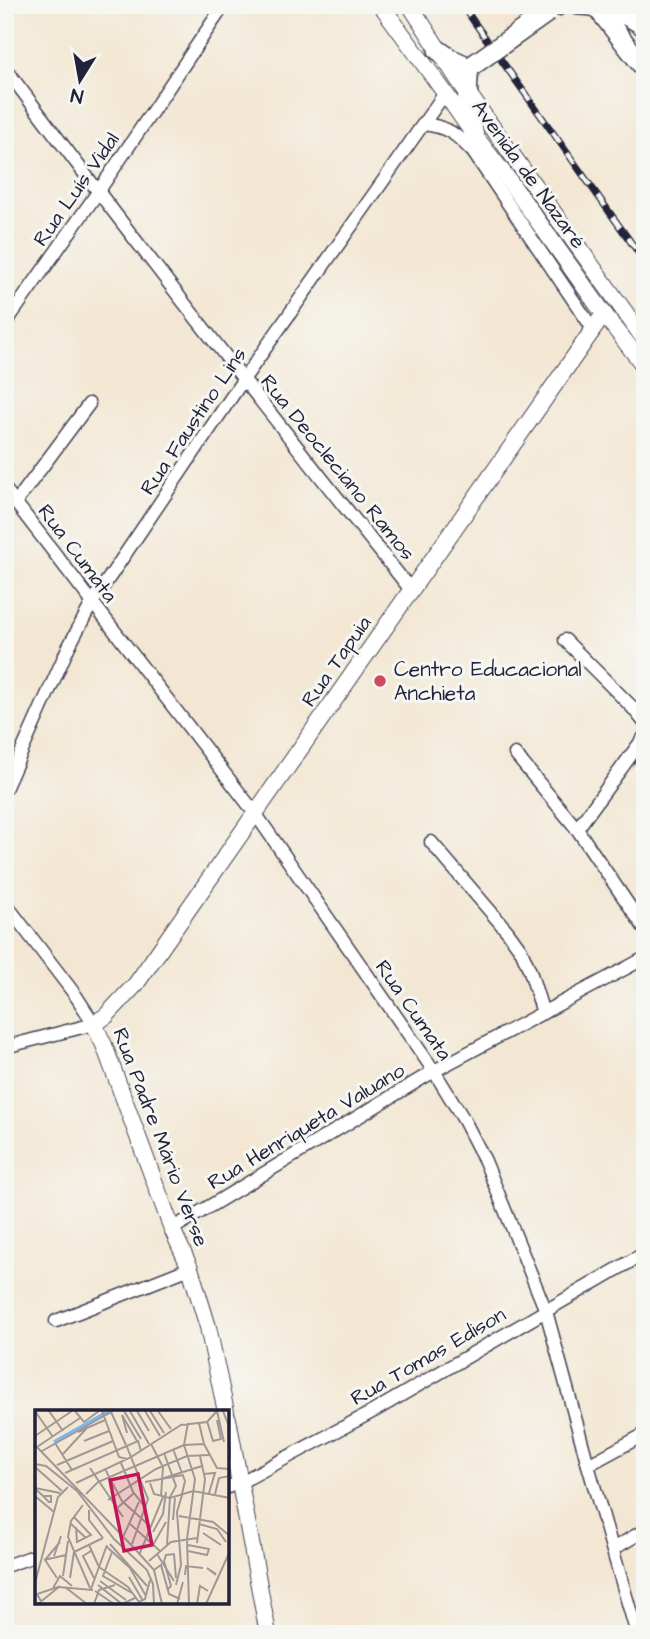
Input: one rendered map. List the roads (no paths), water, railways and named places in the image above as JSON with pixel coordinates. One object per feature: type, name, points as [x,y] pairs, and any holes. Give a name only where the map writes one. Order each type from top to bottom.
[{"type":"main road","points":[[578,5],[624,13],[645,24]]},
{"type":"main road","points":[[632,5],[645,24]]},
{"type":"main road","points":[[596,6],[645,69]]},
{"type":"main road","points":[[474,135],[467,91],[471,66],[557,7]]},
{"type":"main road","points":[[438,50],[451,59],[471,66]]},
{"type":"street","name":"Rua Luís Vidal","points":[[5,324],[224,5]]},
{"type":"street","name":"Avenida de Nazaré","points":[[381,5],[645,368]]},
{"type":"street","name":"Avenida de Nazaré","points":[[410,5],[438,50],[645,340]]},
{"type":"street","name":"Rua Deocleciano Ramos","points":[[5,68],[243,380],[411,590]]},
{"type":"street","name":"Rua Faustino Lins","points":[[5,789],[69,646],[92,603],[243,380],[445,93]]},
{"type":"street","name":"Avenida de Nazaré","points":[[424,124],[448,129],[459,136],[473,152],[593,329]]},
{"type":"street","name":"Rua Tapuia","points":[[93,1024],[106,1016],[136,984],[604,314]]},
{"type":"street","points":[[16,502],[89,404]]},
{"type":"street","name":"Rua Cumata","points":[[5,489],[255,814],[464,1120],[485,1161],[546,1311],[588,1465],[639,1629]]},
{"type":"street","points":[[565,640],[645,723]]},
{"type":"street","points":[[577,828],[645,736]]},
{"type":"street","points":[[515,754],[577,828],[645,929]]},
{"type":"street","points":[[430,842],[521,950],[543,1013]]},
{"type":"street","name":"Rua Padre Mário Verse","points":[[5,903],[69,986],[104,1045],[172,1229],[190,1268],[208,1327],[226,1410]]},
{"type":"street","name":"Rua Henriqueta Valuano","points":[[172,1229],[433,1071],[645,958]]},
{"type":"street","points":[[5,1047],[93,1024]]},
{"type":"street","name":"Rua Tomas Edison","points":[[234,1484],[374,1410],[645,1253]]},
{"type":"street","points":[[56,1321],[190,1268]]},
{"type":"street","points":[[229,1430],[234,1484],[268,1634]]},
{"type":"street","points":[[588,1465],[645,1434]]},
{"type":"street","points":[[613,1549],[645,1530]]},
{"type":"street","points":[[5,1566],[35,1556]]},
{"type":"railway","points":[[462,5],[645,262]]},
{"type":"place","name":"Centro Educacional Anchieta","points":[[380,681]]}]
